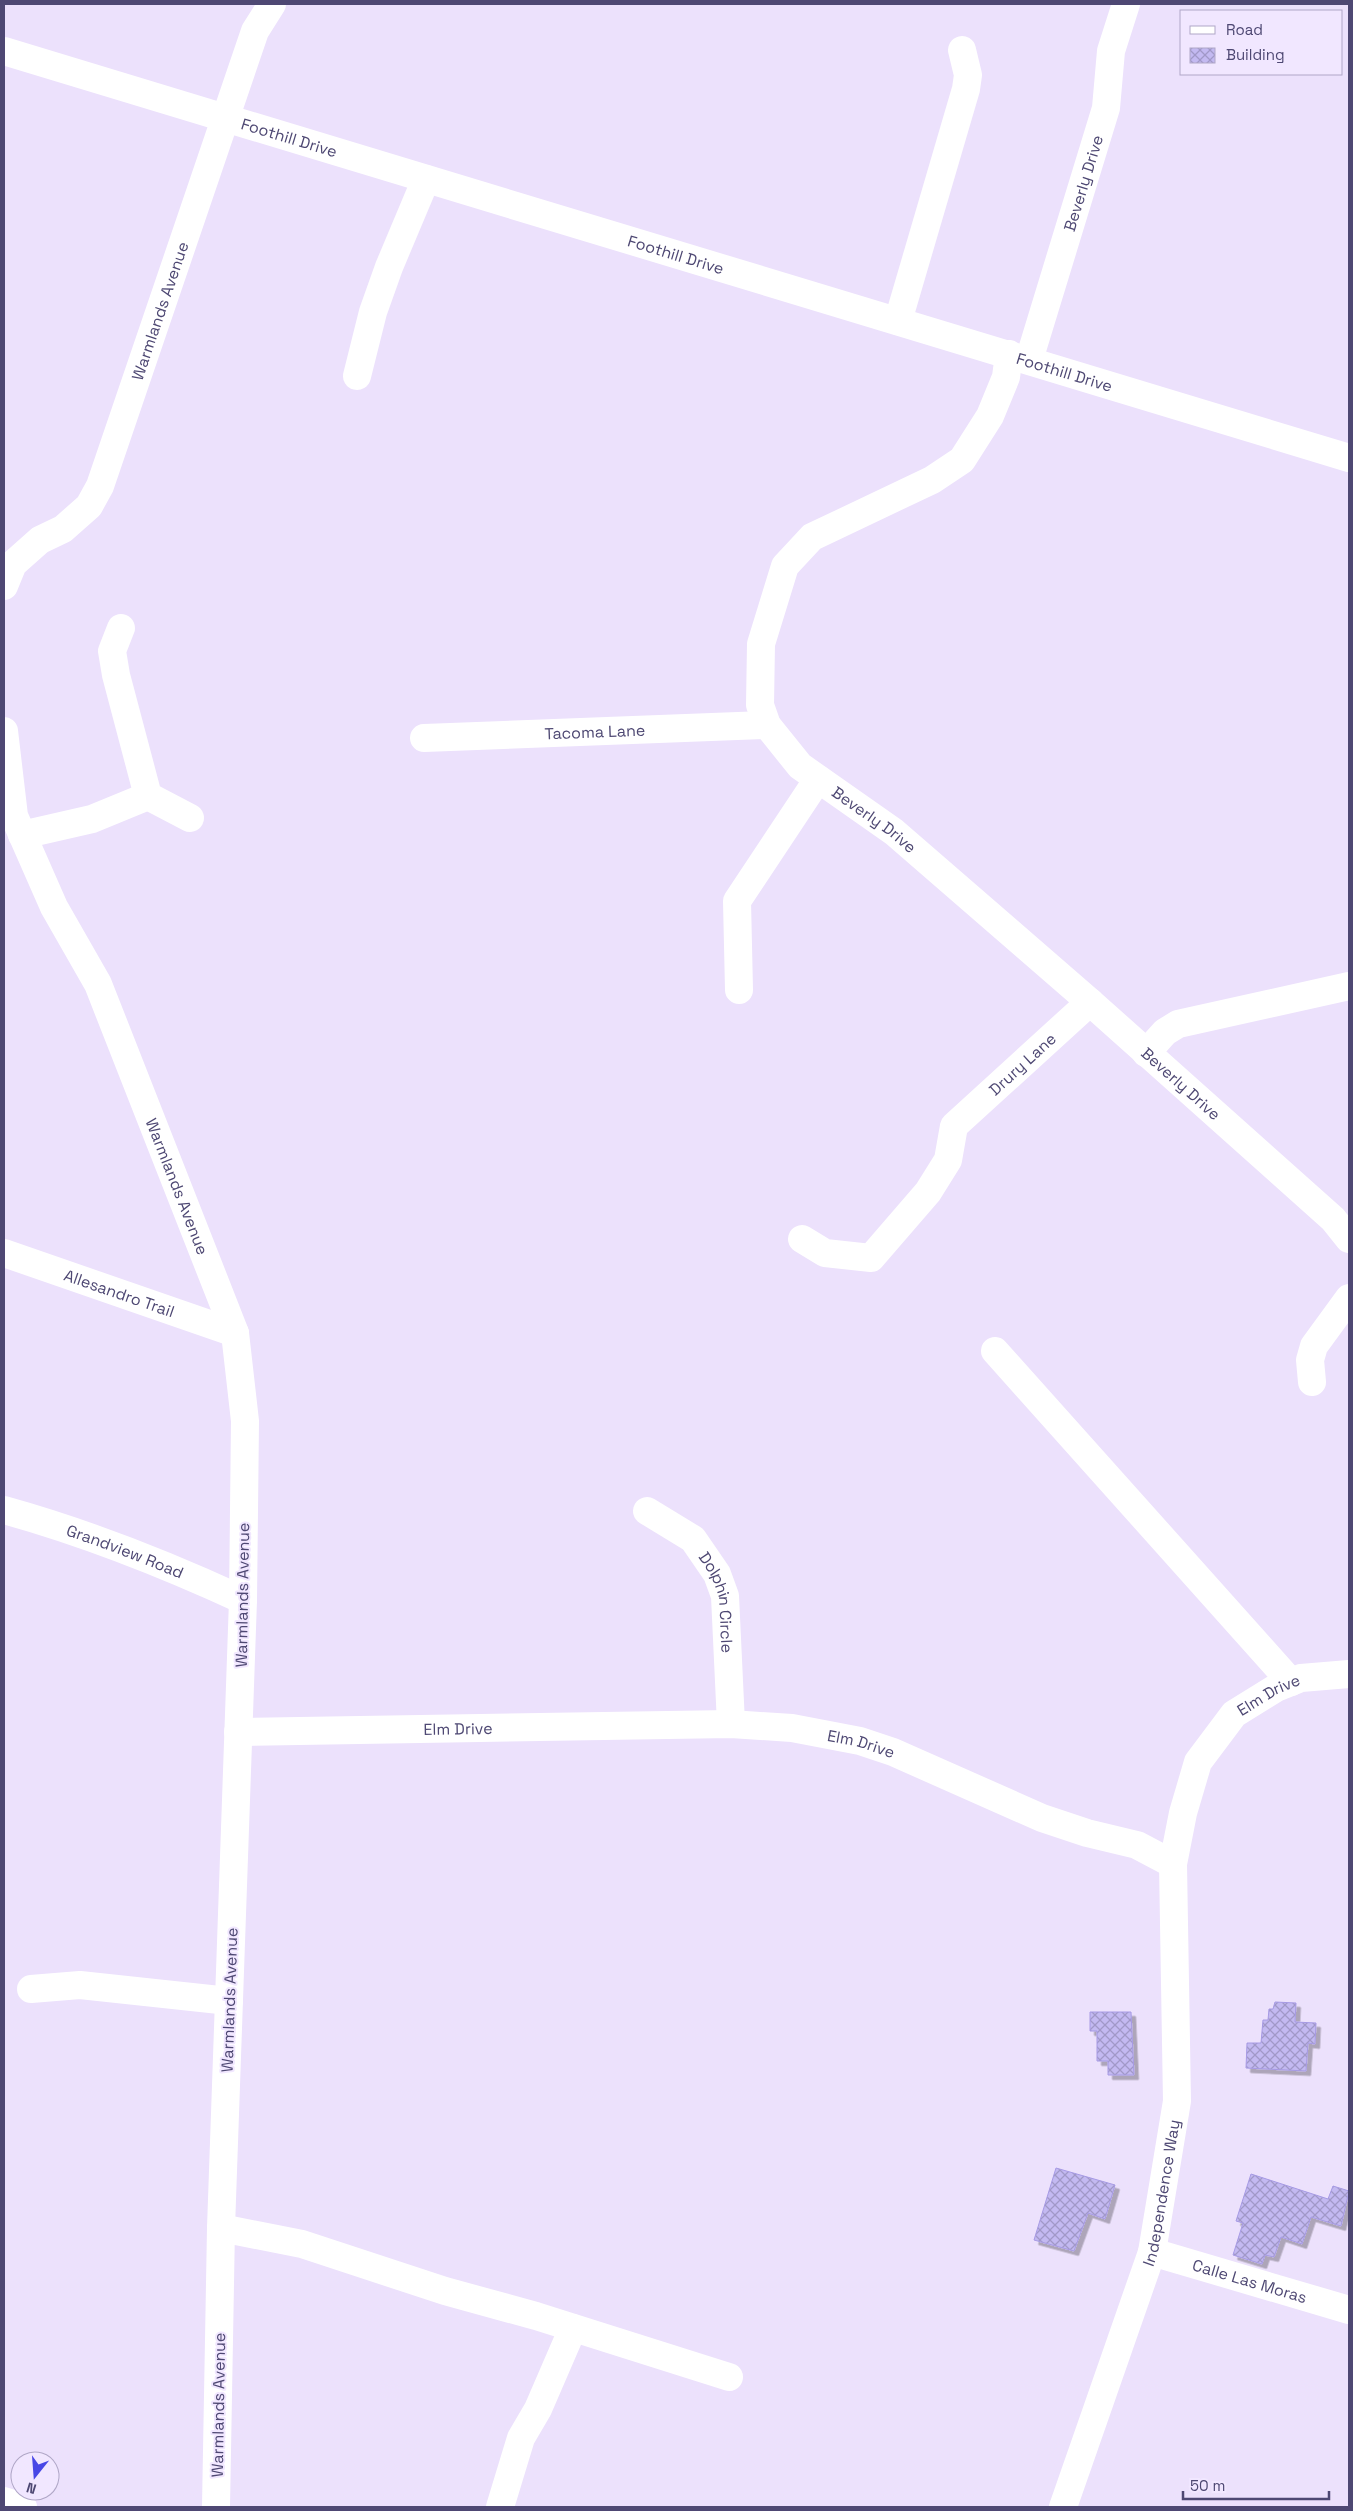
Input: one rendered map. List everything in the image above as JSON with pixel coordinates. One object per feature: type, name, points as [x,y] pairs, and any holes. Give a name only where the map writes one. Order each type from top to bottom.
[{"type":"street","name":"Warmlands Avenue","points":[[4,586],[13,564],[40,540],[62,529],[89,506],[100,486],[227,119],[255,31],[272,4]]},
{"type":"street","name":"Beverly Drive","points":[[1126,4],[1111,51],[1106,108],[1019,357],[1006,377],[990,416],[962,460],[932,480],[812,537],[785,566],[762,644],[760,705],[767,725],[800,766],[894,832],[1090,1002],[1333,1219],[1349,1238]]},
{"type":"street","points":[[898,321],[966,89],[968,75],[962,50]]},
{"type":"street","name":"Foothill Drive","points":[[4,51],[1349,458]]},
{"type":"street","points":[[358,376],[373,312],[389,267],[426,179]]},
{"type":"street","points":[[121,628],[112,651],[148,796],[190,818]]},
{"type":"street","name":"Tacoma Lane","points":[[424,738],[767,725]]},
{"type":"street","name":"Warmlands Avenue","points":[[4,730],[14,816],[54,907],[98,984],[235,1333],[245,1421],[243,1600],[221,2228],[216,2507]]},
{"type":"street","points":[[739,990],[737,901],[818,779]]},
{"type":"street","points":[[22,835],[92,819],[148,796]]},
{"type":"street","points":[[1146,1052],[1166,1032],[1178,1024],[1349,986]]},
{"type":"street","name":"Drury Lane","points":[[802,1239],[825,1253],[872,1258],[933,1184],[948,1160],[954,1126],[1090,1002]]},
{"type":"street","name":"Allesandro Trail","points":[[4,1253],[235,1333]]},
{"type":"street","points":[[1312,1382],[1310,1360],[1314,1346],[1349,1298]]},
{"type":"street","points":[[995,1351],[1291,1682]]},
{"type":"street","name":"Grandview Road","points":[[4,1510],[43,1521],[156,1560],[243,1600]]},
{"type":"street","name":"Dolphin Circle","points":[[647,1511],[692,1539],[717,1574],[723,1588],[726,1596],[730,1724]]},
{"type":"street","name":"Elm Drive","points":[[238,1732],[730,1724],[792,1728],[860,1741],[893,1752],[1042,1818],[1086,1833],[1138,1845],[1173,1864],[1183,1813],[1198,1762],[1234,1714],[1301,1678],[1349,1674]]},
{"type":"street","name":"Independence Way","points":[[1063,2507],[1152,2252],[1177,2101],[1173,1864]]},
{"type":"street","points":[[31,1989],[80,1985],[229,2001]]},
{"type":"street","points":[[221,2228],[302,2244],[445,2291],[729,2376]]},
{"type":"street","name":"Calle Las Moras","points":[[1152,2252],[1349,2310]]},
{"type":"street","points":[[500,2507],[521,2438],[538,2408],[573,2328]]},
{"type":"street","points":[[4,2501],[24,2507]]},
{"type":"building","points":[[1275,2002],[1296,2003],[1295,2022],[1316,2023],[1315,2044],[1308,2043],[1306,2071],[1246,2068],[1247,2043],[1261,2043],[1263,2020],[1268,2020],[1269,2009],[1273,2009]]},
{"type":"building","points":[[1090,2012],[1131,2012],[1134,2075],[1108,2075],[1108,2061],[1097,2061],[1097,2031],[1090,2031]]},
{"type":"building","points":[[1056,2168],[1115,2185],[1105,2219],[1088,2213],[1074,2251],[1034,2240]]},
{"type":"building","points":[[1251,2174],[1328,2199],[1333,2186],[1349,2191],[1341,2226],[1311,2217],[1302,2244],[1281,2237],[1274,2257],[1265,2255],[1262,2264],[1233,2255],[1243,2223],[1236,2221]]}]
